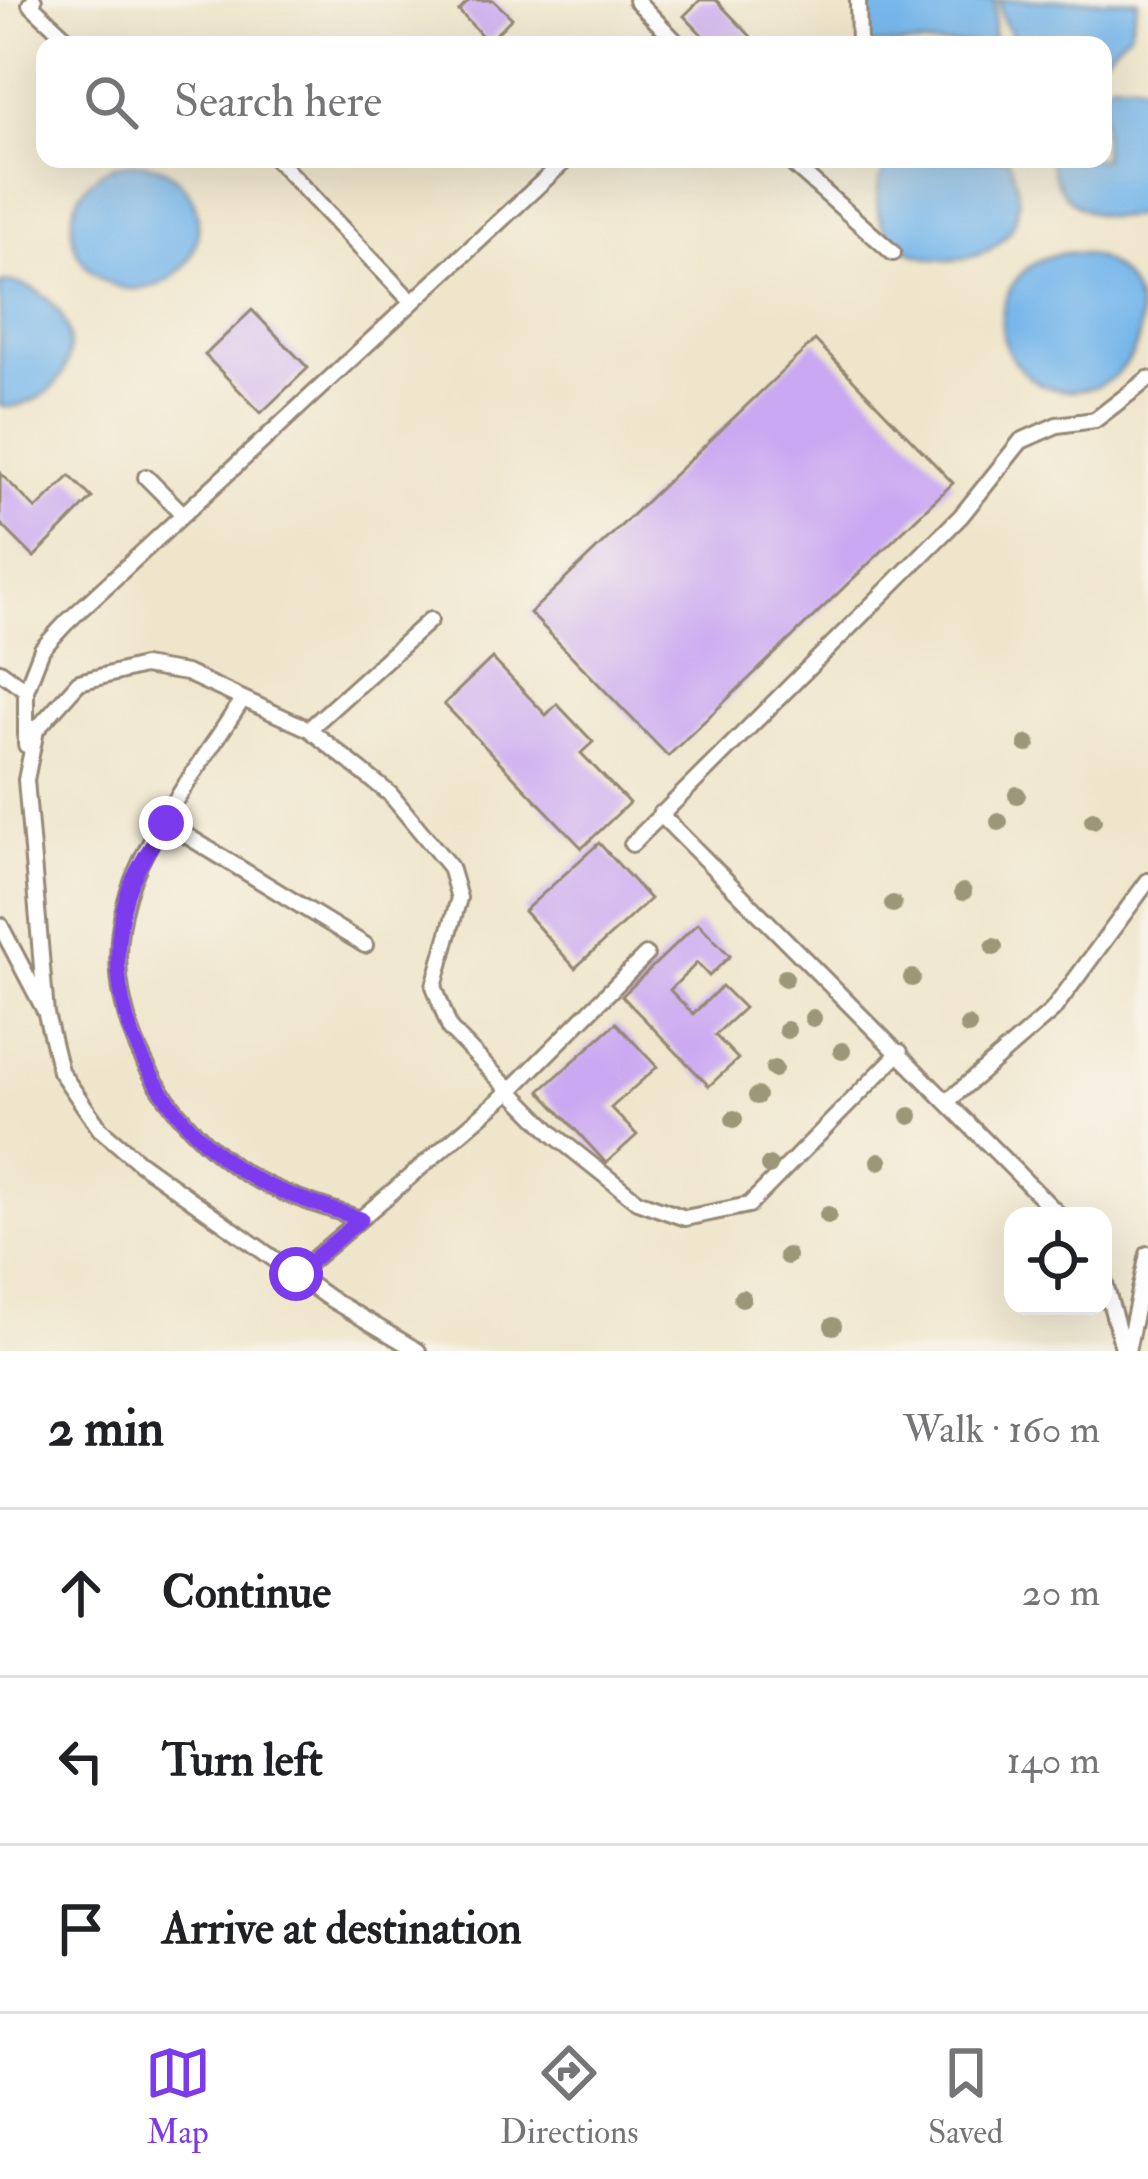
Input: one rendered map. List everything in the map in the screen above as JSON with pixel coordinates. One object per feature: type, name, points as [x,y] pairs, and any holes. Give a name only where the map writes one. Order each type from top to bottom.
[{"type":"lane","points":[[637,0],[669,36]]},
{"type":"lane","points":[[858,0],[859,36]]},
{"type":"lane","points":[[30,1],[65,36]]},
{"type":"lane","points":[[284,168],[410,300]]},
{"type":"lane","points":[[287,171],[290,168]]},
{"type":"lane","points":[[418,1351],[296,1274],[100,1129],[60,1071],[46,1014],[26,780],[26,690],[42,649],[181,512],[280,429],[410,300],[557,168]]},
{"type":"lane","points":[[798,168],[893,253]]},
{"type":"lane","points":[[632,844],[961,516],[1021,441],[1057,425],[1095,420],[1148,380]]},
{"type":"lane","points":[[146,477],[181,512]]},
{"type":"lane","points":[[309,729],[430,620]]},
{"type":"lane","points":[[26,780],[36,730],[79,682],[112,670],[143,666],[186,674],[309,729],[390,794],[450,867],[459,898],[434,986],[437,1005],[450,1029],[554,1135],[638,1201],[685,1218],[719,1216],[749,1205],[772,1189],[901,1052]]},
{"type":"lane","points":[[0,671],[26,690]]},
{"type":"lane","points":[[242,700],[128,893],[117,941],[122,998],[148,1077],[180,1117],[236,1168],[361,1219]]},
{"type":"lane","points":[[660,814],[1051,1207]]},
{"type":"lane","points":[[166,823],[365,945]]},
{"type":"lane","points":[[949,1100],[1052,1011],[1148,880]]},
{"type":"lane","points":[[0,925],[46,1014]]},
{"type":"lane","points":[[296,1274],[510,1090],[646,955]]},
{"type":"lane","points":[[1125,1351],[1148,1254]]},
{"type":"lane","points":[[1112,1307],[1125,1351]]},
{"type":"water","points":[[862,0],[995,0],[993,36],[864,36]]},
{"type":"water","points":[[999,0],[1138,0],[1130,31],[1112,49],[1112,36],[1013,36],[1001,16]]},
{"type":"water","points":[[1112,83],[1148,87],[1148,212],[1131,216],[1085,210],[1062,190],[1052,168],[1112,168]]},
{"type":"water","points":[[111,168],[159,168],[187,191],[196,214],[196,238],[187,261],[159,284],[135,289],[111,284],[91,270],[77,250],[72,226],[83,191]]},
{"type":"water","points":[[886,168],[1010,168],[1018,204],[1006,235],[980,254],[947,260],[914,253],[888,234],[877,203]]},
{"type":"water","points":[[1071,253],[1097,258],[1120,273],[1135,296],[1140,322],[1135,348],[1120,371],[1097,386],[1071,391],[1045,386],[1022,371],[1007,348],[1002,322],[1007,296],[1022,273],[1045,258]]},
{"type":"water","points":[[0,283],[37,292],[56,307],[66,326],[69,348],[65,368],[53,386],[34,400],[7,407],[0,406]]},
{"type":"building","points":[[470,0],[493,0],[512,18],[494,36],[482,36],[459,11]]},
{"type":"building","points":[[700,0],[716,0],[750,36],[703,36],[684,16]]},
{"type":"building","points":[[252,310],[308,368],[261,413],[205,355]]},
{"type":"building","points":[[815,340],[953,483],[668,756],[530,613]]},
{"type":"building","points":[[0,473],[36,509],[70,476],[92,498],[34,557],[0,523]]},
{"type":"building","points":[[492,658],[546,715],[557,704],[593,742],[581,753],[629,803],[582,848],[444,704]]},
{"type":"building","points":[[599,843],[650,899],[575,968],[524,911]]},
{"type":"building","points":[[698,923],[730,956],[709,976],[697,963],[670,990],[693,1014],[722,986],[744,1008],[715,1035],[738,1059],[709,1086],[622,996]]},
{"type":"building","points":[[616,1023],[657,1067],[611,1108],[637,1135],[606,1163],[540,1091]]},
{"type":"route","points":[[166,823],[128,893],[117,941],[122,998],[148,1077],[180,1117],[236,1168],[361,1219],[296,1274]]}]
